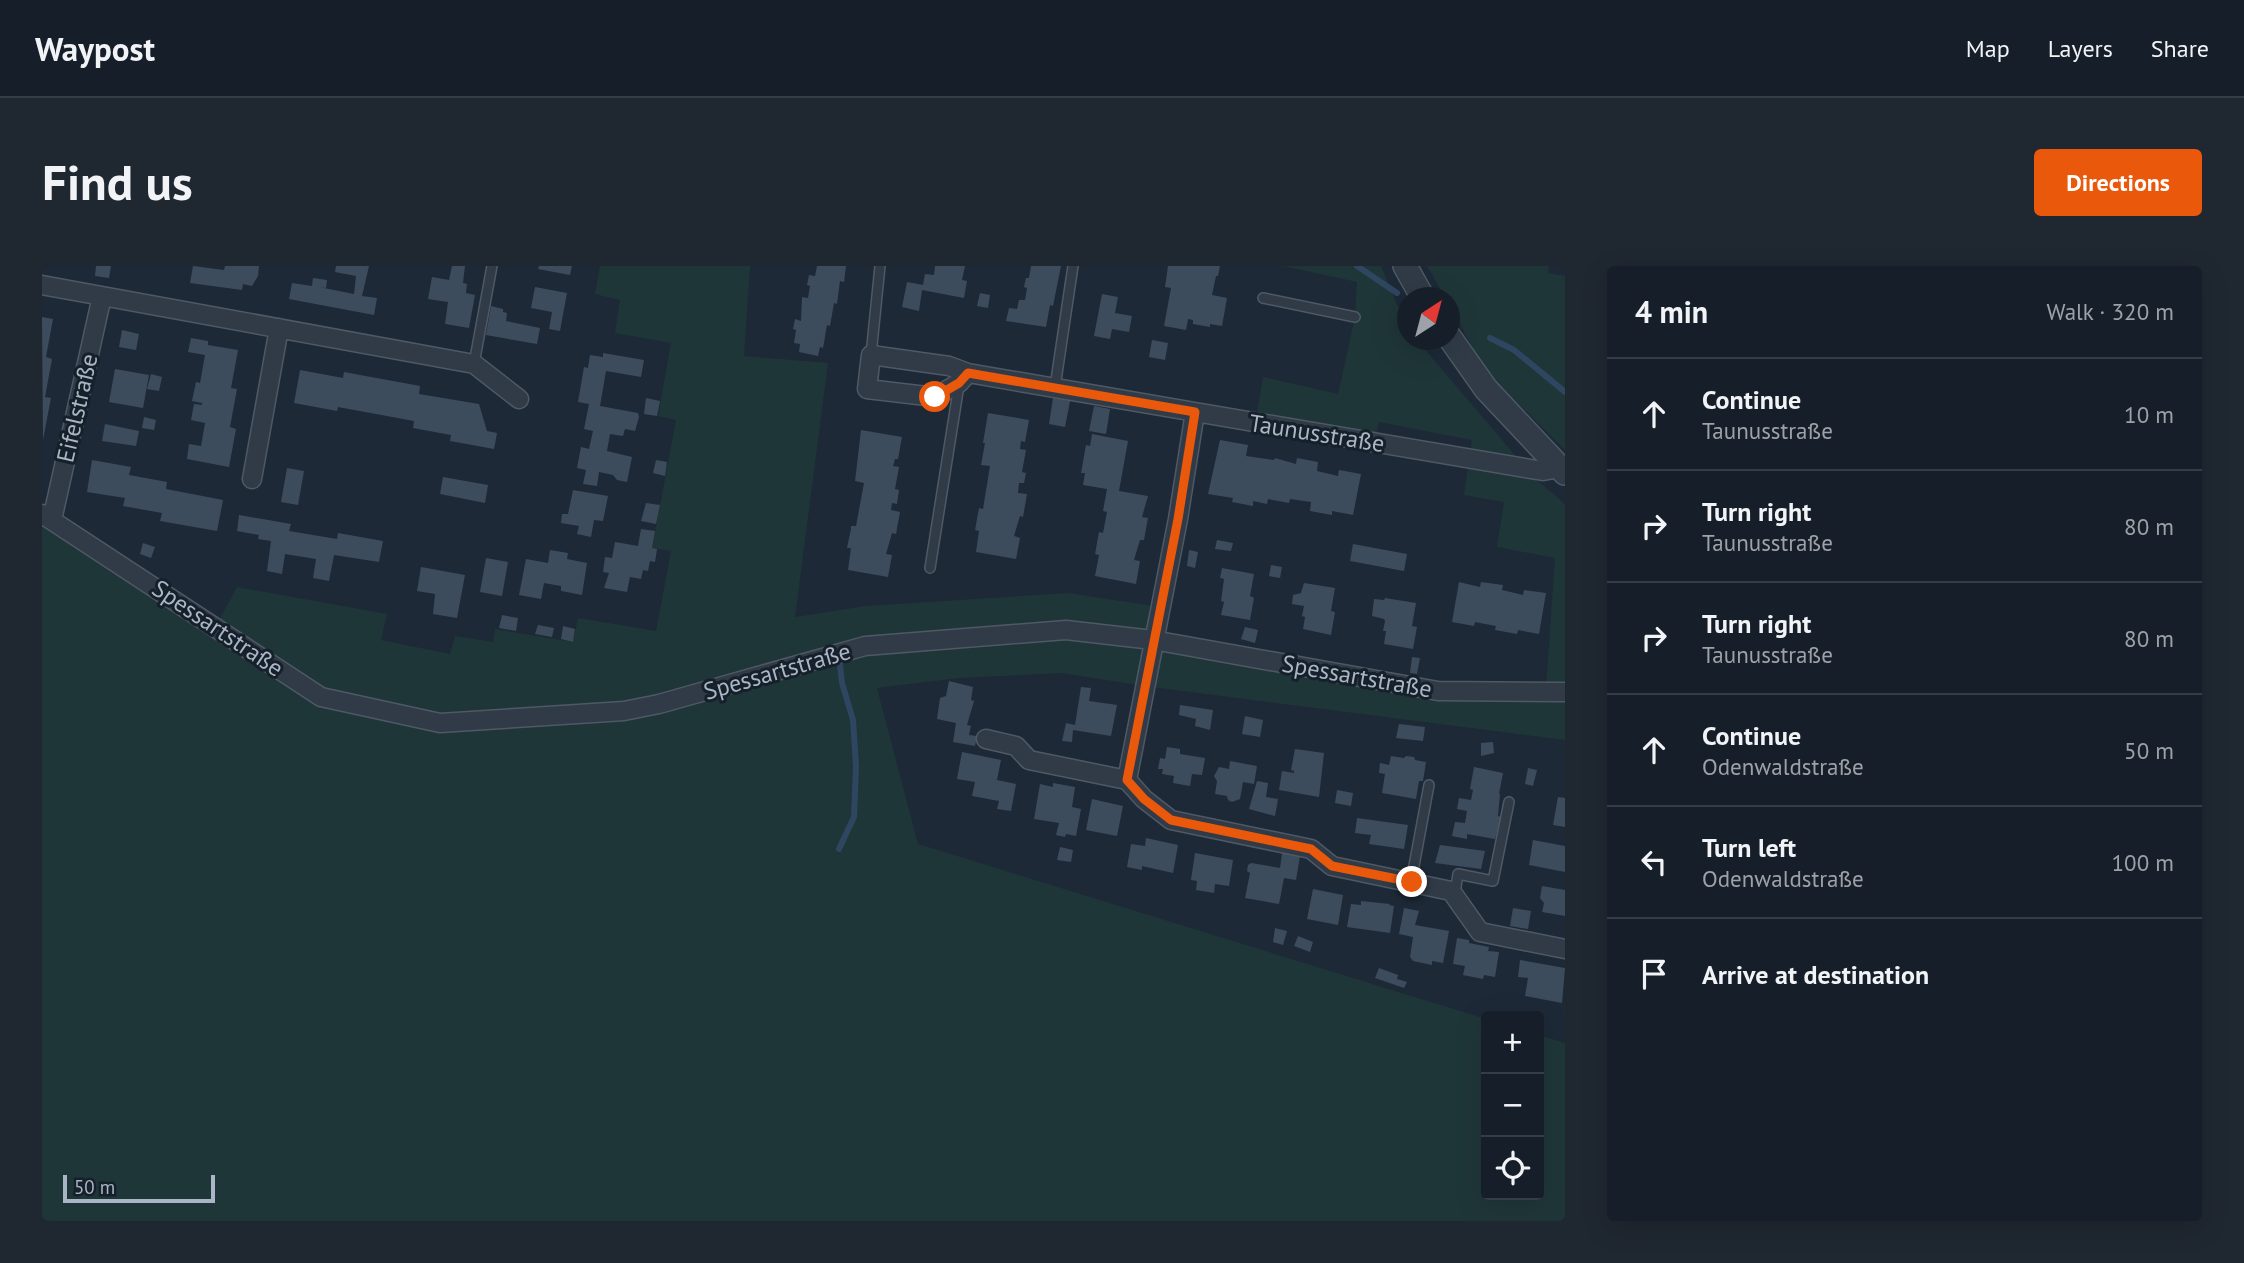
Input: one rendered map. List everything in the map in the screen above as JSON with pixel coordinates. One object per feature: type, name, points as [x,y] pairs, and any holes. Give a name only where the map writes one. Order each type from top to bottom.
[{"type":"street","points":[[1405,266],[1417,287]]},
{"type":"street","points":[[42,285],[474,364],[519,399]]},
{"type":"street","name":"Eifelstraße","points":[[47,517],[102,296]]},
{"type":"street","points":[[252,479],[279,328]]},
{"type":"street","points":[[1458,350],[1486,389],[1562,470]]},
{"type":"street","points":[[871,355],[867,389],[935,397],[964,378]]},
{"type":"street","name":"Taunusstraße","points":[[871,355],[949,366],[964,378],[1055,387],[1439,454],[1543,471],[1562,470]]},
{"type":"street","points":[[1127,780],[1178,519],[1195,412]]},
{"type":"street","name":"Spessartstraße","points":[[47,517],[321,696],[440,723],[624,711],[659,704],[865,646],[1066,630],[1153,640],[1438,691],[1565,692]]},
{"type":"street","points":[[986,739],[1016,746],[1029,760],[1127,780],[1144,799],[1171,820],[1311,849],[1332,866],[1451,891],[1480,932],[1565,949]]},
{"type":"lane","points":[[474,364],[492,266]]},
{"type":"lane","points":[[871,355],[880,266]]},
{"type":"lane","points":[[1055,387],[1073,266]]},
{"type":"lane","points":[[1263,298],[1355,317]]},
{"type":"lane","points":[[930,568],[964,378]]},
{"type":"lane","points":[[1412,882],[1429,785]]},
{"type":"lane","points":[[1451,891],[1456,887],[1458,874],[1493,881],[1510,802]]},
{"type":"green space","points":[[600,266],[750,266],[744,356],[828,363],[795,617],[866,606],[1068,593],[1160,607],[1153,640],[1438,691],[1565,692],[1565,740],[1062,673],[959,678],[877,688],[918,844],[1481,1017],[1481,1200],[1544,1200],[1544,1037],[1565,1043],[1565,1221],[42,1221],[42,514],[216,626],[237,587],[387,614],[381,640],[450,654],[455,636],[493,642],[495,629],[573,642],[578,618],[656,631],[671,551],[652,548],[676,420],[658,416],[671,343],[615,333],[620,300],[595,294]]},
{"type":"green space","points":[[1284,266],[1381,266],[1397,304],[1397,350],[1426,350],[1519,460],[1523,472],[1565,504],[1565,686],[1546,688],[1555,558],[1497,547],[1504,502],[1464,495],[1472,440],[1379,422],[1375,439],[1256,419],[1263,377],[1338,394],[1355,317],[1357,282]]},
{"type":"green space","points":[[1427,266],[1549,266],[1548,273],[1565,276],[1565,450],[1498,384],[1472,347],[1460,324],[1460,287],[1439,287]]},
{"type":"building","points":[[96,266],[111,266],[109,278],[95,276]]},
{"type":"building","points":[[193,266],[224,270],[225,266],[259,266],[258,276],[252,286],[243,284],[242,290],[190,283]]},
{"type":"building","points":[[336,266],[369,266],[362,296],[377,298],[374,315],[289,299],[292,283],[312,286],[313,278],[327,280],[326,288],[319,287],[354,294],[356,276],[335,272]]},
{"type":"building","points":[[452,266],[465,266],[463,283],[467,284],[466,293],[475,295],[469,328],[445,324],[448,302],[428,299],[432,277],[449,280]]},
{"type":"building","points":[[539,266],[572,266],[570,275],[538,269]]},
{"type":"building","points":[[817,266],[846,266],[844,282],[840,281],[837,304],[834,303],[830,326],[827,325],[823,348],[820,347],[818,356],[799,352],[800,344],[794,343],[796,330],[793,329],[795,319],[801,321],[802,297],[808,298],[809,275],[815,276]]},
{"type":"building","points":[[935,266],[965,266],[962,280],[967,281],[964,298],[922,290],[919,311],[902,307],[907,282],[923,285],[925,274],[934,275]]},
{"type":"building","points":[[1031,266],[1061,266],[1046,327],[1006,321],[1009,308],[1017,309],[1019,300],[1025,300],[1027,288],[1024,287]]},
{"type":"building","points":[[1168,266],[1220,266],[1212,295],[1227,298],[1222,326],[1193,324],[1193,320],[1188,319],[1186,330],[1164,326],[1171,288],[1165,287]]},
{"type":"building","points":[[535,287],[567,293],[560,331],[549,329],[552,312],[531,308]]},
{"type":"building","points":[[980,293],[990,295],[988,308],[977,306]]},
{"type":"building","points":[[1102,294],[1118,297],[1115,313],[1132,316],[1129,332],[1112,329],[1110,339],[1094,336]]},
{"type":"building","points":[[491,306],[507,313],[506,321],[540,328],[537,344],[486,335]]},
{"type":"building","points":[[42,317],[53,319],[46,357],[52,359],[45,397],[51,398],[43,440]]},
{"type":"building","points":[[122,330],[139,334],[136,350],[119,347]]},
{"type":"building","points":[[191,338],[208,341],[208,345],[238,350],[231,388],[237,389],[230,427],[236,429],[229,467],[187,459],[189,444],[201,446],[205,423],[191,420],[194,404],[202,405],[192,401],[196,382],[200,383],[205,355],[188,352]]},
{"type":"building","points":[[1152,340],[1168,343],[1165,360],[1149,357]]},
{"type":"building","points":[[603,353],[644,360],[641,377],[606,371],[600,406],[638,413],[639,417],[635,431],[625,429],[623,436],[610,434],[607,451],[632,457],[627,482],[599,472],[597,486],[583,484],[586,470],[577,468],[581,447],[589,449],[593,431],[584,429],[589,404],[578,402],[584,367],[588,368],[590,355],[603,357]]},
{"type":"building","points":[[115,369],[149,375],[143,408],[109,402]]},
{"type":"building","points":[[300,370],[343,378],[344,372],[420,386],[419,394],[479,404],[487,431],[497,433],[494,449],[450,441],[451,435],[413,428],[414,421],[338,407],[337,411],[294,403]]},
{"type":"building","points":[[151,374],[162,377],[159,391],[147,389]]},
{"type":"building","points":[[646,398],[660,401],[657,416],[644,414]]},
{"type":"building","points":[[1053,398],[1070,401],[1065,427],[1049,424]]},
{"type":"building","points":[[1094,406],[1110,409],[1106,434],[1089,431]]},
{"type":"building","points":[[988,413],[1029,420],[1025,442],[1021,441],[1020,449],[1026,450],[1022,472],[1026,473],[1024,483],[1019,483],[1018,493],[1027,494],[1023,517],[1020,516],[1014,536],[1020,538],[1016,559],[976,552],[979,531],[975,530],[979,508],[983,509],[990,466],[981,465]]},
{"type":"building","points":[[144,417],[156,420],[154,430],[142,428]]},
{"type":"building","points":[[105,424],[139,431],[136,446],[102,441]]},
{"type":"building","points":[[861,430],[902,437],[898,459],[895,459],[893,466],[899,467],[895,489],[899,490],[897,504],[892,503],[891,510],[900,512],[896,534],[892,533],[886,554],[892,555],[888,577],[848,570],[851,548],[847,548],[851,526],[856,526],[864,483],[855,481]]},
{"type":"building","points":[[1092,434],[1128,441],[1119,491],[1148,496],[1142,517],[1148,518],[1144,540],[1140,540],[1134,560],[1140,561],[1136,584],[1095,576],[1099,532],[1103,533],[1107,512],[1103,511],[1107,489],[1083,485],[1085,473],[1081,473],[1086,445],[1090,446]]},
{"type":"building","points":[[1220,440],[1248,445],[1246,456],[1275,458],[1296,464],[1297,458],[1318,462],[1317,471],[1338,476],[1339,470],[1361,474],[1353,515],[1310,511],[1311,502],[1290,499],[1289,503],[1268,499],[1267,504],[1253,501],[1253,506],[1232,502],[1233,498],[1208,494]]},
{"type":"building","points":[[92,460],[131,467],[129,475],[167,482],[166,489],[223,500],[217,531],[160,521],[162,513],[123,506],[125,498],[87,492]]},
{"type":"building","points":[[656,460],[667,462],[665,476],[653,473]]},
{"type":"building","points":[[287,468],[304,471],[298,505],[281,502]]},
{"type":"building","points":[[443,477],[488,485],[485,503],[440,494]]},
{"type":"building","points":[[573,490],[608,496],[603,521],[594,520],[591,537],[577,534],[579,526],[561,523],[562,514],[568,514]]},
{"type":"building","points":[[646,503],[660,505],[656,524],[641,521]]},
{"type":"building","points":[[239,515],[291,524],[289,531],[337,539],[338,533],[383,541],[379,562],[334,555],[329,581],[313,578],[316,559],[285,554],[282,574],[267,571],[271,541],[258,539],[259,535],[237,531]]},
{"type":"building","points":[[641,529],[655,531],[652,548],[657,549],[655,562],[650,561],[648,571],[643,570],[641,579],[630,577],[627,592],[604,588],[609,573],[603,572],[605,557],[612,558],[615,542],[638,546]]},
{"type":"building","points":[[1217,540],[1233,543],[1231,551],[1215,549]]},
{"type":"building","points":[[143,543],[155,547],[151,558],[140,554]]},
{"type":"building","points":[[1353,544],[1407,554],[1404,571],[1350,561]]},
{"type":"building","points":[[550,550],[568,553],[567,559],[587,563],[582,595],[561,591],[561,586],[544,583],[541,599],[519,595],[526,559],[548,563]]},
{"type":"building","points":[[1189,550],[1198,552],[1195,568],[1187,566]]},
{"type":"building","points":[[486,558],[508,562],[502,596],[480,592]]},
{"type":"building","points":[[1271,565],[1282,567],[1280,578],[1269,576]]},
{"type":"building","points":[[421,567],[465,575],[457,618],[433,614],[435,594],[417,591]]},
{"type":"building","points":[[1222,568],[1254,574],[1250,620],[1221,615],[1224,602],[1221,601],[1224,579],[1220,578]]},
{"type":"building","points":[[1459,582],[1480,587],[1481,582],[1503,585],[1502,590],[1523,595],[1524,590],[1546,593],[1539,634],[1495,630],[1496,626],[1475,622],[1474,626],[1452,622]]},
{"type":"building","points":[[1304,583],[1335,588],[1331,635],[1303,629],[1304,606],[1292,604],[1293,595],[1301,593]]},
{"type":"building","points":[[1374,599],[1416,603],[1412,626],[1417,627],[1413,649],[1384,644],[1385,621],[1372,616]]},
{"type":"building","points":[[502,615],[518,618],[516,631],[499,628]]},
{"type":"building","points":[[538,625],[554,628],[552,637],[535,634]]},
{"type":"building","points":[[563,626],[575,629],[573,642],[561,639]]},
{"type":"building","points":[[1245,627],[1258,630],[1255,643],[1241,639]]},
{"type":"building","points":[[1412,657],[1420,658],[1417,674],[1410,673]]},
{"type":"building","points":[[949,681],[973,687],[971,700],[974,701],[967,725],[971,726],[969,735],[977,736],[975,746],[953,742],[956,723],[937,719],[940,698],[946,696]]},
{"type":"building","points":[[1081,687],[1091,688],[1089,701],[1117,705],[1111,736],[1073,730],[1072,742],[1062,741],[1066,723],[1075,725]]},
{"type":"building","points":[[1180,705],[1213,710],[1210,730],[1195,726],[1196,719],[1179,715]]},
{"type":"building","points":[[1245,716],[1263,720],[1260,737],[1242,734]]},
{"type":"building","points":[[1399,724],[1425,727],[1423,741],[1396,738]]},
{"type":"building","points":[[1493,742],[1494,753],[1481,756],[1481,743]]},
{"type":"building","points":[[1167,747],[1180,749],[1180,754],[1205,758],[1202,775],[1192,774],[1190,786],[1173,783],[1174,776],[1162,774],[1163,769],[1158,769],[1160,758],[1165,759]]},
{"type":"building","points":[[1295,749],[1324,753],[1319,797],[1279,790],[1282,771],[1294,773],[1291,770]]},
{"type":"building","points":[[962,752],[1001,760],[997,780],[1016,784],[1011,811],[997,809],[999,801],[972,796],[975,782],[957,779]]},
{"type":"building","points":[[1391,756],[1414,757],[1415,760],[1426,762],[1416,799],[1382,793],[1385,774],[1379,773],[1380,763],[1389,765]]},
{"type":"building","points":[[1230,761],[1257,766],[1254,784],[1243,782],[1240,799],[1232,802],[1227,796],[1215,794],[1217,781],[1214,776],[1219,767],[1229,769]]},
{"type":"building","points":[[1474,767],[1503,773],[1498,816],[1501,817],[1495,839],[1467,834],[1467,839],[1452,836],[1455,822],[1465,823],[1467,811],[1457,809],[1459,798],[1471,800]]},
{"type":"building","points":[[1528,768],[1537,770],[1533,786],[1525,784]]},
{"type":"building","points":[[1257,781],[1268,783],[1266,797],[1278,799],[1275,816],[1249,809]]},
{"type":"building","points":[[1053,783],[1075,787],[1072,807],[1081,809],[1076,836],[1056,835],[1059,823],[1034,819],[1040,784],[1053,787]]},
{"type":"building","points":[[1337,790],[1353,793],[1351,806],[1335,803]]},
{"type":"building","points":[[1558,797],[1565,798],[1565,827],[1553,825]]},
{"type":"building","points":[[1092,799],[1123,806],[1117,836],[1086,830]]},
{"type":"building","points":[[1357,818],[1408,825],[1404,849],[1369,844],[1371,835],[1355,833]]},
{"type":"building","points":[[1146,838],[1178,845],[1173,873],[1142,866],[1142,870],[1127,867],[1131,844],[1145,846]]},
{"type":"building","points":[[1533,840],[1565,846],[1565,872],[1529,865]]},
{"type":"building","points":[[1440,845],[1485,851],[1481,869],[1435,863]]},
{"type":"building","points":[[1060,847],[1073,850],[1071,862],[1057,860]]},
{"type":"building","points":[[1195,853],[1233,860],[1229,886],[1215,884],[1214,893],[1196,890],[1197,881],[1191,880]]},
{"type":"building","points":[[1282,853],[1300,856],[1296,880],[1284,878],[1279,904],[1245,898],[1250,873],[1247,871],[1248,865],[1251,863],[1280,868]]},
{"type":"building","points":[[1542,886],[1565,890],[1565,916],[1542,912]]},
{"type":"building","points":[[1313,889],[1343,895],[1338,925],[1307,919]]},
{"type":"building","points":[[1361,901],[1394,906],[1390,933],[1347,927],[1351,904],[1361,905]]},
{"type":"building","points":[[1404,908],[1419,911],[1415,925],[1449,931],[1443,963],[1432,961],[1432,965],[1413,961],[1410,957],[1413,937],[1399,934]]},
{"type":"building","points":[[1513,908],[1531,911],[1528,929],[1510,926]]},
{"type":"building","points":[[1275,928],[1287,931],[1283,945],[1273,942]]},
{"type":"building","points":[[1298,936],[1313,942],[1310,952],[1294,946]]},
{"type":"building","points":[[1457,938],[1489,947],[1488,951],[1499,952],[1495,977],[1484,975],[1483,979],[1463,975],[1465,966],[1453,964]]},
{"type":"building","points":[[1520,960],[1565,968],[1562,1003],[1525,996],[1528,978],[1518,977]]},
{"type":"building","points":[[1379,968],[1398,975],[1397,979],[1407,982],[1404,988],[1375,978]]},
{"type":"waterway","points":[[1357,266],[1397,293]]},
{"type":"waterway","points":[[1490,338],[1514,350],[1565,392]]},
{"type":"waterway","points":[[839,656],[842,683],[853,720],[856,766],[854,817],[839,849]]},
{"type":"route","points":[[935,397],[959,383],[968,373],[1195,412],[1178,519],[1127,780],[1144,799],[1171,820],[1311,849],[1332,866],[1412,882]]}]
